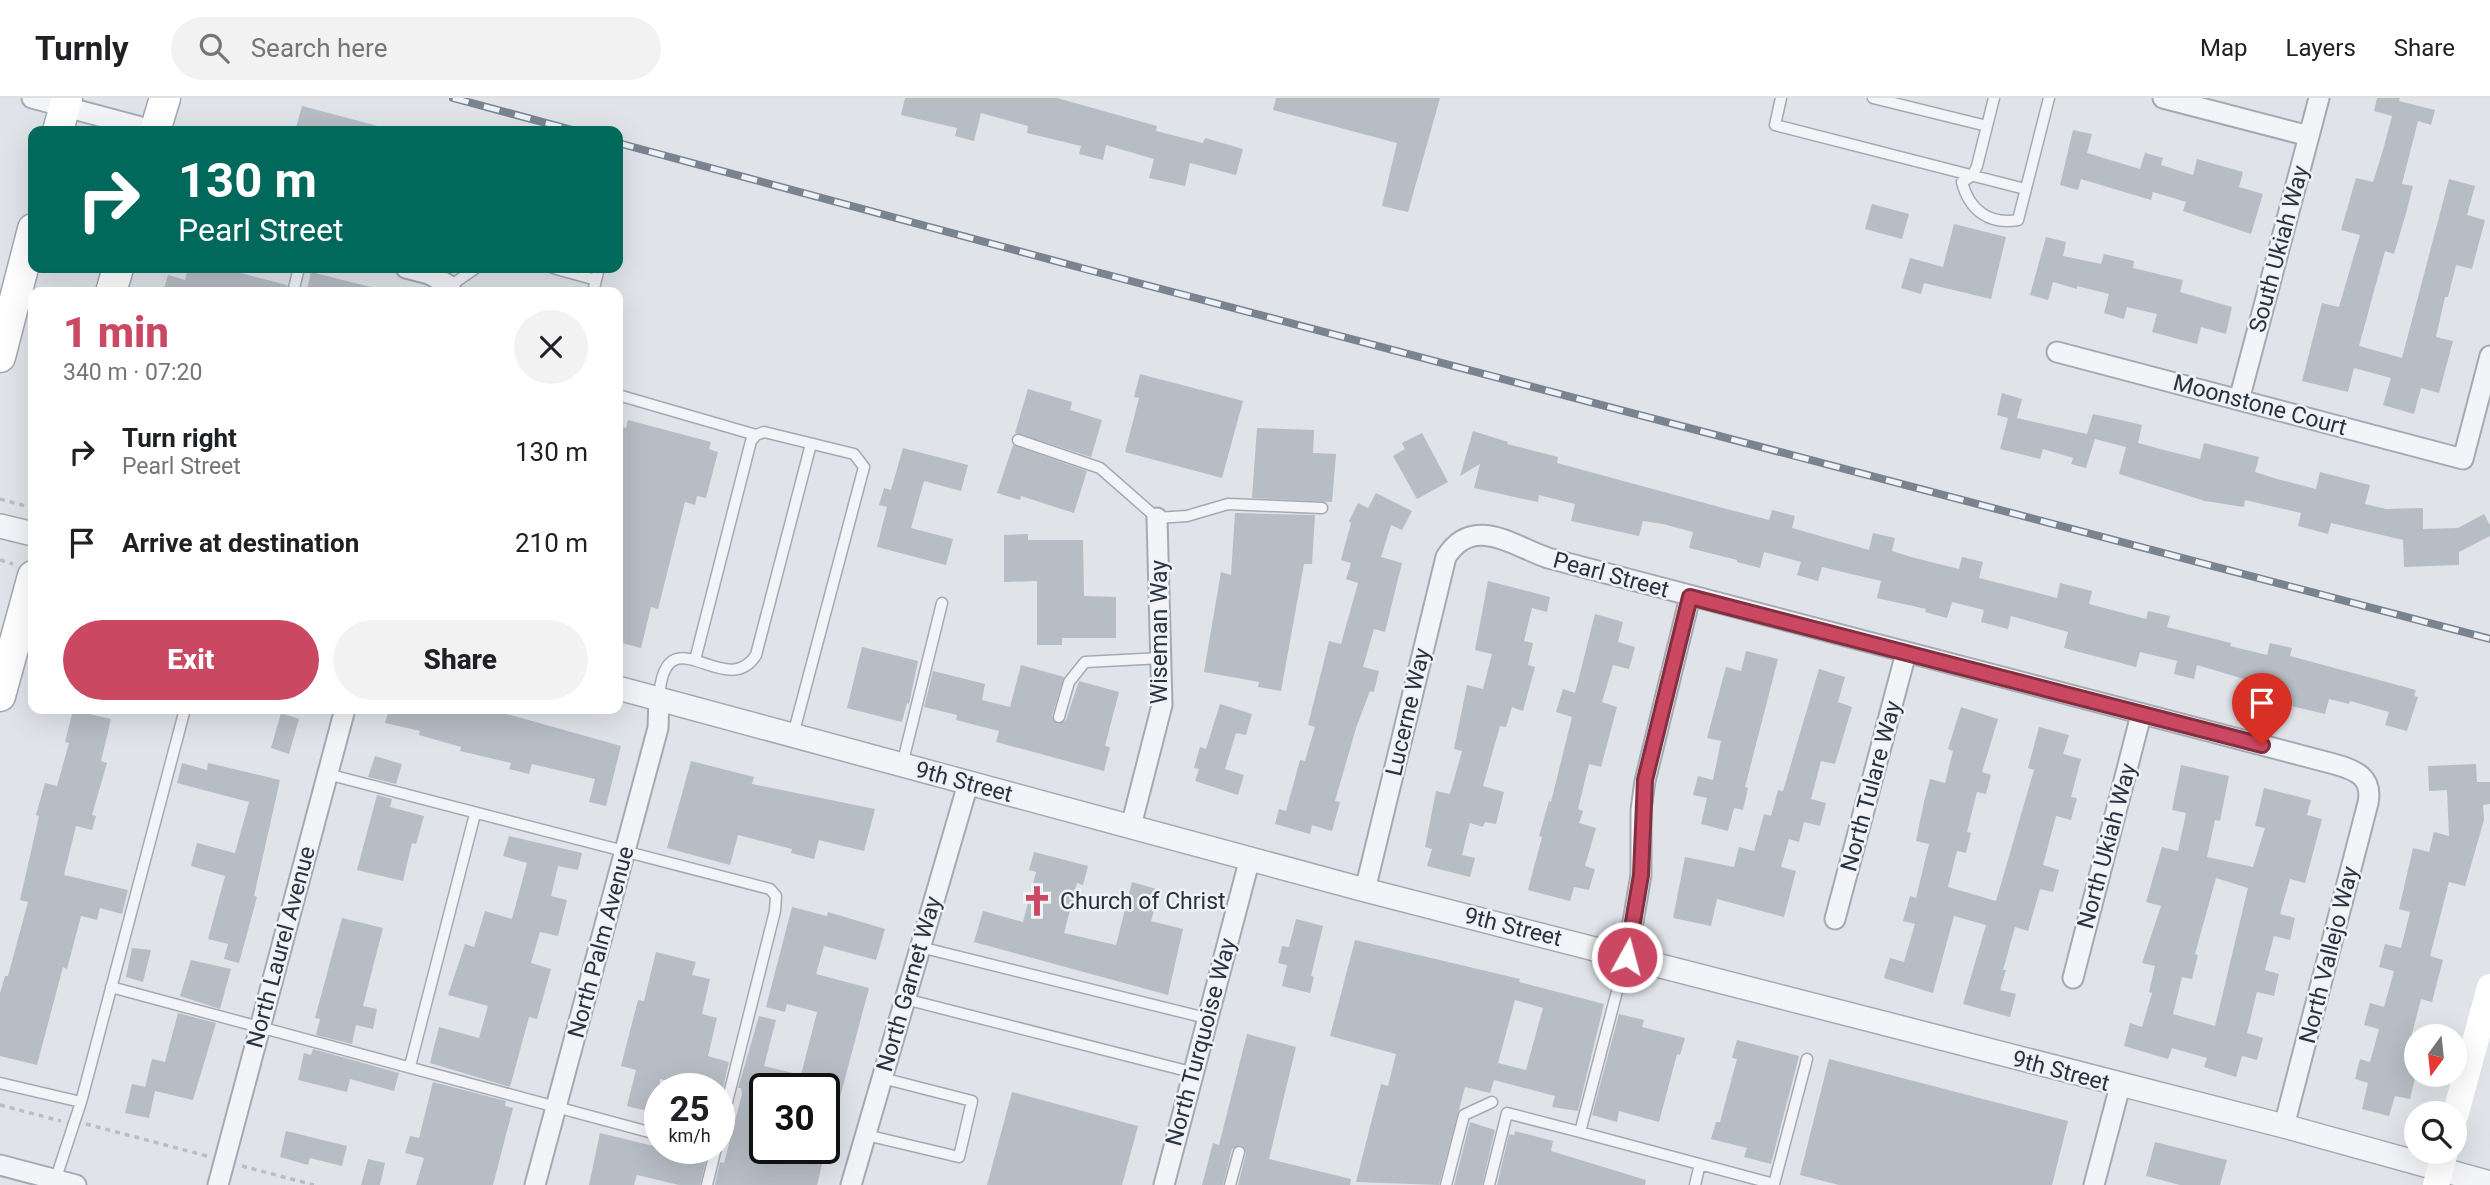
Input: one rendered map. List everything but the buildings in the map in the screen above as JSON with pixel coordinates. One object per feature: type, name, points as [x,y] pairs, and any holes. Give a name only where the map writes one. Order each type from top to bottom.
[{"type":"main road","points":[[157,126],[165,98]]},
{"type":"main road","points":[[1,347],[28,247]]},
{"type":"main road","points":[[0,696],[28,611],[24,570]]},
{"type":"main road","points":[[2460,1101],[2477,1049],[2489,997]]},
{"type":"street","points":[[32,98],[63,112],[131,126]]},
{"type":"street","points":[[2163,98],[2309,136]]},
{"type":"street","name":"South Ukiah Way","points":[[2239,400],[2319,98]]},
{"type":"street","points":[[425,273],[447,287]]},
{"type":"street","name":"Moonstone Court","points":[[2057,352],[2463,459],[2490,356]]},
{"type":"street","name":"Wiseman Way","points":[[1131,827],[1162,705],[1157,519]]},
{"type":"street","points":[[0,526],[28,533]]},
{"type":"street","name":"Pearl Street","points":[[1461,539],[1479,534],[1490,536],[1548,558],[1690,597],[2346,767],[2362,775],[2368,783]]},
{"type":"street","name":"Lucerne Way","points":[[1365,890],[1441,572],[1446,557],[1461,539]]},
{"type":"street","points":[[1627,957],[1641,875],[1645,780],[1690,597]]},
{"type":"street","name":"North Tulare Way","points":[[1835,919],[1906,653]]},
{"type":"street","name":"9th Street","points":[[623,689],[1365,890],[2284,1126],[2490,1183]]},
{"type":"street","name":"North Palm Avenue","points":[[536,1185],[658,728],[659,698]]},
{"type":"street","name":"North Laurel Avenue","points":[[218,1185],[344,714]]},
{"type":"street","name":"North Ukiah Way","points":[[2073,978],[2141,715]]},
{"type":"street","name":"North Vallejo Way","points":[[2284,1126],[2368,803],[2368,783]]},
{"type":"street","name":"North Garnet Way","points":[[852,1185],[968,784]]},
{"type":"street","name":"North Turquoise Way","points":[[1164,1185],[1191,1072],[1250,858]]},
{"type":"street","points":[[2094,1185],[2120,1086]]},
{"type":"street","points":[[0,1165],[54,1182],[76,1185]]},
{"type":"lane","points":[[1781,98],[1774,125],[2025,189]]},
{"type":"lane","points":[[1873,98],[1987,125]]},
{"type":"lane","points":[[1994,98],[1973,175],[1962,182],[1966,198],[1984,217],[2008,222],[2018,220],[2049,98]]},
{"type":"lane","points":[[452,287],[470,273]]},
{"type":"lane","points":[[570,273],[596,280]]},
{"type":"lane","points":[[594,287],[598,273]]},
{"type":"lane","points":[[623,396],[756,435]]},
{"type":"lane","points":[[695,660],[751,441],[764,432],[855,454],[864,467],[793,735]]},
{"type":"lane","points":[[1018,440],[1100,468],[1157,519],[1187,516],[1228,504],[1322,508]]},
{"type":"lane","points":[[659,698],[663,669],[680,658],[735,671],[749,667],[756,655],[811,444]]},
{"type":"lane","points":[[902,765],[942,603]]},
{"type":"lane","points":[[1059,717],[1069,682],[1085,662],[1162,658]]},
{"type":"lane","points":[[54,1182],[81,1102],[184,714]]},
{"type":"lane","points":[[327,774],[770,889],[776,896],[734,1073]]},
{"type":"lane","points":[[410,1066],[475,814]]},
{"type":"lane","points":[[920,947],[1206,1018]]},
{"type":"lane","points":[[1580,1132],[1627,957]]},
{"type":"lane","points":[[111,987],[644,1131]]},
{"type":"lane","points":[[905,999],[1191,1072]]},
{"type":"lane","points":[[1489,1185],[1507,1113],[1774,1184],[1807,1059]]},
{"type":"lane","points":[[866,1135],[959,1157],[972,1101],[882,1078]]},
{"type":"lane","points":[[0,1083],[81,1102]]},
{"type":"lane","points":[[1446,1185],[1464,1115],[1492,1102]]},
{"type":"lane","points":[[1230,1185],[1239,1152]]},
{"type":"lane","points":[[706,1185],[710,1164]]},
{"type":"lane","points":[[1695,1185],[1700,1164]]},
{"type":"path","points":[[0,499],[28,507]]},
{"type":"path","points":[[0,560],[24,570]]},
{"type":"path","points":[[0,1105],[61,1121]]},
{"type":"path","points":[[84,1124],[208,1157]]},
{"type":"path","points":[[240,1165],[314,1185]]},
{"type":"railway","points":[[453,98],[557,126]]},
{"type":"railway","points":[[623,144],[1089,270],[2490,639]]},
{"type":"place","name":"Church of Christ","points":[[1037,901]]},
{"type":"route","points":[[1627,957],[1631,920],[1641,875],[1641,810],[1645,780],[1690,597],[2262,745]]}]
